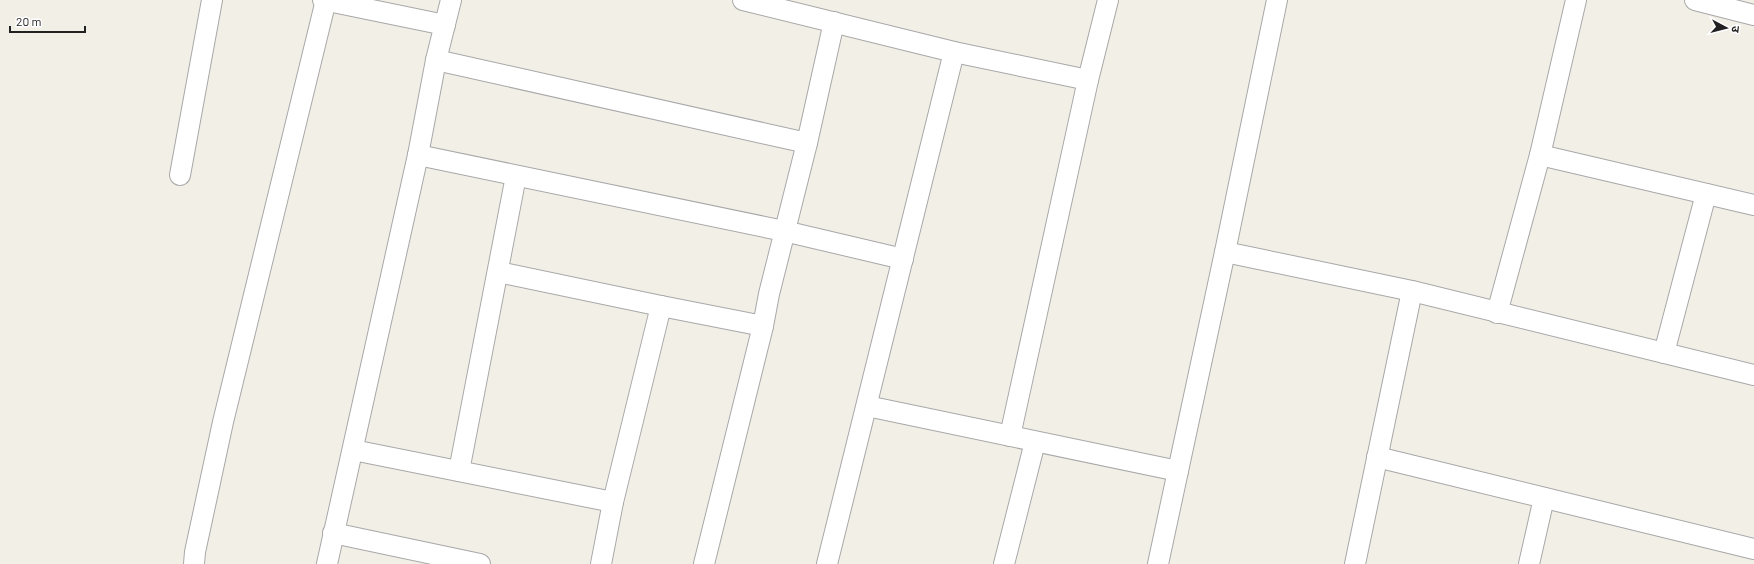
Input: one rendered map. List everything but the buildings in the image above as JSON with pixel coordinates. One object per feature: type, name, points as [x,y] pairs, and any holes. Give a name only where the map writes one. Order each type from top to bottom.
[{"type":"street","points":[[180,175],[212,0]]},
{"type":"street","points":[[194,564],[195,552],[223,422],[325,0],[445,25]]},
{"type":"street","points":[[327,564],[418,155],[436,60],[451,0]]},
{"type":"street","points":[[743,0],[954,52],[1088,80]]},
{"type":"street","points":[[1010,436],[1088,80],[1108,0]]},
{"type":"street","points":[[1158,564],[1277,0]]},
{"type":"street","points":[[1497,313],[1540,155],[1576,0]]},
{"type":"street","points":[[1695,0],[1754,15]]},
{"type":"street","points":[[704,564],[763,326],[784,231],[807,143],[834,22]]},
{"type":"street","points":[[827,564],[954,52]]},
{"type":"street","points":[[436,60],[807,143]]},
{"type":"street","points":[[418,155],[784,231],[903,259]]},
{"type":"street","points":[[1540,155],[1754,205]]},
{"type":"street","points":[[459,471],[516,176]]},
{"type":"street","points":[[1664,353],[1706,194]]},
{"type":"street","points":[[1225,252],[1412,291],[1754,375]]},
{"type":"street","points":[[498,272],[763,326]]},
{"type":"street","points":[[1355,564],[1412,291]]},
{"type":"street","points":[[601,564],[660,306]]},
{"type":"street","points":[[867,406],[1178,471]]},
{"type":"street","points":[[1004,564],[1035,442]]},
{"type":"street","points":[[353,450],[614,502]]},
{"type":"street","points":[[1377,457],[1754,549]]},
{"type":"street","points":[[1529,564],[1544,498]]},
{"type":"street","points":[[333,533],[480,564]]}]
